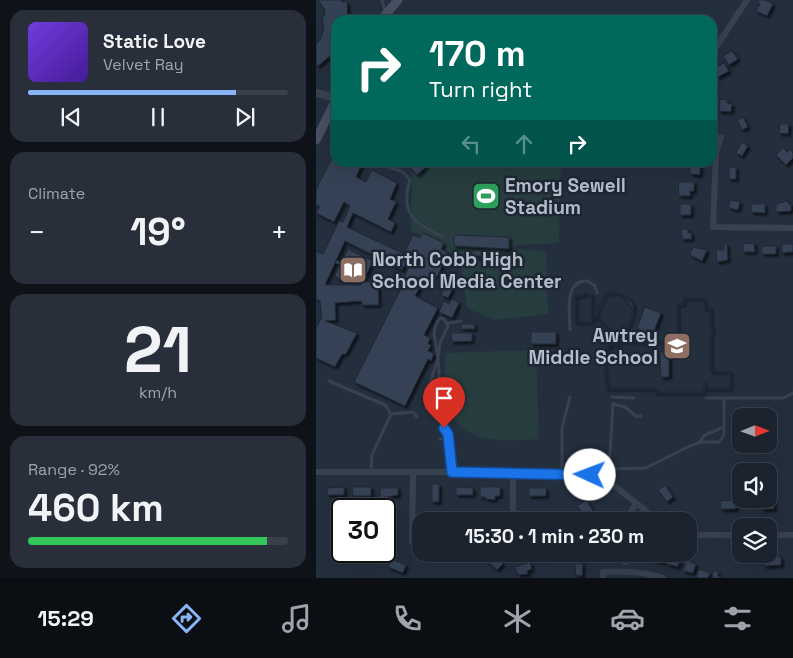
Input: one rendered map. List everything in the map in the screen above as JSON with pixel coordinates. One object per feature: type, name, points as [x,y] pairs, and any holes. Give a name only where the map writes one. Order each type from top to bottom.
[{"type":"main road","points":[[385,15],[398,0]]},
{"type":"main road","points":[[316,140],[331,109]]},
{"type":"street","points":[[717,47],[747,0]]},
{"type":"street","points":[[316,93],[331,98]]},
{"type":"street","points":[[717,150],[721,137]]},
{"type":"street","points":[[716,167],[714,227],[793,228]]},
{"type":"street","points":[[316,472],[598,473],[648,512]]},
{"type":"street","points":[[412,472],[412,512]]},
{"type":"street","points":[[513,472],[513,512]]},
{"type":"street","points":[[630,512],[636,503]]},
{"type":"street","points":[[697,535],[732,535]]},
{"type":"street","points":[[777,535],[793,535]]},
{"type":"street","points":[[603,578],[603,572],[621,571],[652,574],[663,578]]},
{"type":"lane","points":[[382,0],[383,15]]},
{"type":"lane","points":[[389,167],[403,172],[410,180],[406,191],[407,207],[414,222],[442,236]]},
{"type":"lane","points":[[570,330],[572,287],[578,282],[588,281],[595,286],[596,293]]},
{"type":"lane","points":[[426,389],[439,382],[434,331],[440,318],[448,323],[461,321]]},
{"type":"lane","points":[[425,399],[426,389],[438,358],[440,343],[448,323]]},
{"type":"lane","points":[[329,380],[385,405],[392,414]]},
{"type":"lane","points":[[706,398],[783,398],[793,393]]},
{"type":"lane","points":[[562,474],[563,420],[570,397]]},
{"type":"lane","points":[[612,397],[634,398]]},
{"type":"lane","points":[[598,473],[610,469],[646,468],[662,458],[699,443],[719,442],[723,437],[724,398]]},
{"type":"lane","points":[[610,469],[612,404],[625,407],[636,416],[641,416]]},
{"type":"lane","points":[[392,414],[413,412],[417,417]]},
{"type":"lane","points":[[371,472],[372,456],[392,414]]},
{"type":"lane","points":[[699,443],[705,435],[724,427]]},
{"type":"lane","points":[[444,428],[448,439],[452,472]]},
{"type":"lane","points":[[440,439],[448,439]]},
{"type":"green space","name":"Emory Sewell Stadium","points":[[412,167],[561,167],[559,243],[518,245],[489,259],[458,258],[411,230]]},
{"type":"green space","points":[[518,249],[546,251],[548,314],[494,320],[467,308],[460,262],[464,259],[490,262]]},
{"type":"green space","points":[[530,350],[536,356],[539,439],[500,440],[475,435],[464,429],[455,420],[446,403],[445,353]]},
{"type":"building","points":[[318,0],[341,0],[342,2],[347,2],[348,15],[331,15],[331,55],[318,66],[316,64],[316,44],[320,40],[324,29],[322,16],[325,16],[325,10]]},
{"type":"building","points":[[758,0],[765,0],[773,4],[767,16],[756,11],[760,4],[757,2]]},
{"type":"building","points":[[732,51],[738,59],[729,65],[723,56]]},
{"type":"building","points":[[717,63],[719,66],[724,63],[729,71],[718,77]]},
{"type":"building","points":[[720,99],[727,100],[727,103],[732,104],[731,112],[719,111]]},
{"type":"building","points":[[743,117],[748,127],[742,130],[737,120]]},
{"type":"building","points":[[780,124],[789,124],[788,134],[779,133]]},
{"type":"building","points":[[742,142],[748,146],[742,156],[736,153]]},
{"type":"building","points":[[783,148],[787,152],[790,150],[793,153],[793,158],[786,165],[776,155]]},
{"type":"building","points":[[331,160],[331,167],[361,167],[356,177],[366,182],[372,170],[397,183],[390,199],[396,202],[388,219],[395,223],[391,232],[353,213],[347,227],[404,254],[413,235],[420,238],[423,233],[444,243],[441,249],[448,253],[437,277],[430,274],[427,280],[424,279],[415,296],[438,308],[424,335],[430,338],[428,344],[431,345],[428,351],[434,354],[431,361],[428,359],[405,406],[354,382],[401,289],[395,286],[398,281],[402,282],[408,269],[404,266],[402,270],[345,241],[325,285],[361,285],[361,282],[378,282],[379,305],[362,305],[362,301],[335,303],[336,320],[325,321],[357,333],[346,354],[342,354],[335,367],[316,358],[316,328],[322,317],[320,301],[316,299],[316,251],[323,254],[339,221],[343,222],[350,206],[344,202],[334,222],[316,213],[320,207],[316,205],[316,190]]},
{"type":"building","points":[[410,167],[426,167],[417,175]]},
{"type":"building","points":[[690,167],[700,167],[700,175],[690,174]]},
{"type":"building","points":[[729,167],[736,167],[736,179],[729,179]]},
{"type":"building","points":[[678,182],[694,182],[694,191],[690,191],[690,196],[679,196]]},
{"type":"building","points":[[730,200],[740,202],[738,210],[729,208]]},
{"type":"building","points":[[788,201],[788,204],[791,204],[791,211],[776,212],[776,204]]},
{"type":"building","points":[[680,204],[691,204],[691,215],[680,215]]},
{"type":"building","points":[[751,204],[765,204],[765,213],[751,212]]},
{"type":"building","points":[[681,229],[688,229],[692,239],[682,239]]},
{"type":"building","points":[[454,235],[509,237],[509,249],[454,246]]},
{"type":"building","points":[[754,243],[755,252],[743,252],[743,244]]},
{"type":"building","points":[[724,244],[727,244],[728,260],[717,262],[716,250],[724,250]]},
{"type":"building","points":[[782,244],[793,244],[793,252],[782,253]]},
{"type":"building","points":[[762,246],[776,246],[776,254],[762,254]]},
{"type":"building","points":[[693,247],[707,250],[702,261],[690,255]]},
{"type":"building","name":"North Cobb High School Media Center","points":[[348,249],[370,260],[372,255],[375,257],[363,282],[339,280],[335,275],[340,265],[335,263],[336,260],[341,262]]},
{"type":"building","points":[[472,251],[492,251],[492,256],[472,256]]},
{"type":"building","points":[[449,278],[456,282],[448,298],[441,295]]},
{"type":"building","name":"Awtrey Middle School","points":[[613,291],[626,296],[633,310],[630,323],[615,332],[615,346],[618,346],[618,341],[679,341],[677,339],[677,304],[683,304],[683,298],[704,298],[704,308],[710,307],[710,328],[712,328],[712,333],[710,333],[710,371],[730,371],[730,388],[704,388],[704,381],[703,392],[654,392],[654,388],[606,388],[603,351],[606,351],[606,346],[611,346],[611,343],[607,343],[608,327],[601,323],[597,316],[591,322],[575,322],[575,295],[583,295],[583,292],[591,295],[591,319],[597,314],[598,306],[604,297],[603,294]],"holes":[[[660,352],[669,352],[669,377],[661,377]]]},
{"type":"building","name":"Awtrey Middle School","points":[[616,291],[629,299],[633,305],[633,313],[628,325],[615,332],[615,346],[618,346],[618,341],[679,341],[677,339],[677,304],[683,304],[683,298],[704,298],[704,308],[710,307],[710,328],[712,328],[712,333],[710,333],[710,371],[730,371],[730,388],[704,388],[704,381],[703,392],[654,392],[654,388],[606,388],[603,351],[606,351],[606,346],[611,346],[611,343],[607,343],[608,327],[601,323],[597,316],[591,322],[575,322],[575,295],[583,295],[583,292],[591,295],[591,319],[597,314],[598,306],[604,297],[603,294]]},
{"type":"building","points":[[452,299],[459,303],[452,318],[439,312],[444,301],[449,304]]},
{"type":"building","points":[[645,307],[661,313],[653,334],[649,332],[647,334],[637,328]]},
{"type":"building","points":[[461,324],[474,324],[475,329],[461,329]]},
{"type":"building","points":[[531,332],[556,332],[556,344],[531,344]]},
{"type":"building","points":[[451,333],[472,333],[472,341],[452,342]]},
{"type":"building","points":[[432,484],[439,484],[439,502],[432,502]]},
{"type":"building","points":[[665,485],[673,497],[667,502],[658,490]]},
{"type":"building","points":[[344,487],[344,495],[327,495],[327,488]]},
{"type":"building","points":[[352,487],[371,487],[371,496],[353,496]]},
{"type":"building","points":[[456,487],[473,488],[473,495],[456,495]]},
{"type":"building","points":[[480,487],[500,487],[500,496],[495,496],[495,500],[480,497]]},
{"type":"building","points":[[380,488],[398,488],[398,495],[380,498]]},
{"type":"building","points":[[529,488],[546,488],[546,496],[529,496]]},
{"type":"building","points":[[586,500],[594,512],[582,512],[577,506]]},
{"type":"building","points":[[732,500],[732,508],[736,509],[721,509],[720,501]]},
{"type":"building","points":[[777,557],[781,557],[781,565],[764,566],[764,563],[777,563]]},
{"type":"building","points":[[396,561],[406,565],[403,573],[388,567],[390,563],[396,563]]},
{"type":"building","points":[[488,562],[501,562],[503,564],[497,570]]},
{"type":"building","points":[[530,562],[532,569],[527,571],[528,574],[518,575],[515,567]]},
{"type":"building","points":[[668,562],[679,562],[678,567],[667,564]]},
{"type":"building","points":[[685,562],[696,564],[693,573],[683,571]]},
{"type":"building","points":[[576,563],[583,564],[582,576],[575,575]]},
{"type":"building","points":[[699,569],[710,573],[708,578],[696,578]]},
{"type":"building","points":[[713,571],[718,572],[718,576],[722,578],[712,578]]},
{"type":"place","name":"Emory Sewell Stadium","points":[[486,196]]},
{"type":"place","name":"North Cobb High School Media Center","points":[[353,270]]},
{"type":"place","name":"Awtrey Middle School","points":[[677,346]]},
{"type":"route","points":[[444,428],[448,434],[452,472],[590,475]]}]
